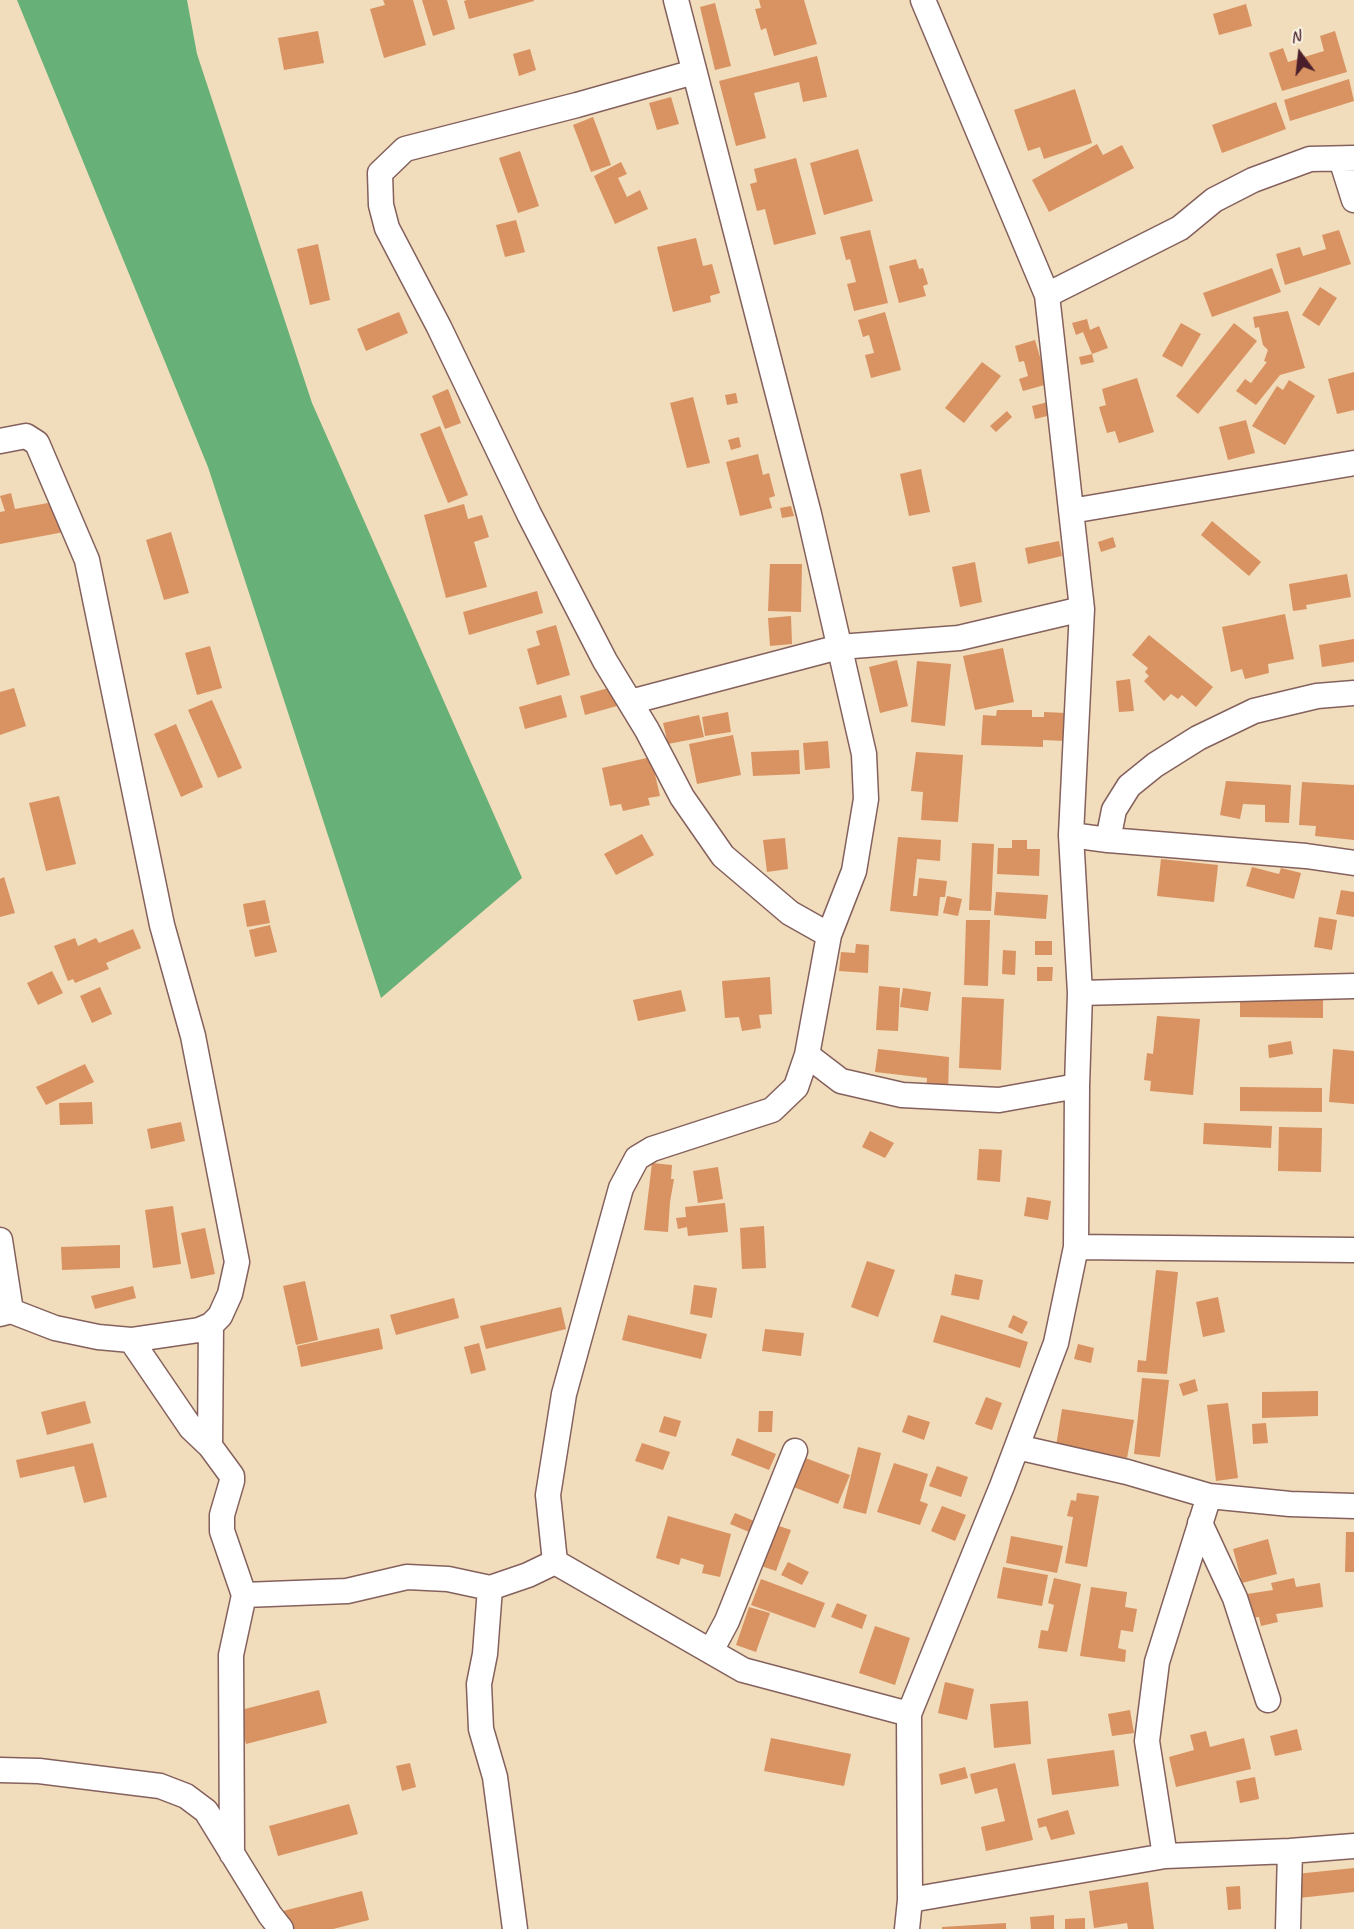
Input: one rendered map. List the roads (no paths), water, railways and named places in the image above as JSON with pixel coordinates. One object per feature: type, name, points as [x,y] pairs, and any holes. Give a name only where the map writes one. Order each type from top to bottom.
[{"type":"street","points":[[555,1562],[548,1495],[564,1394],[621,1188],[638,1158],[652,1149],[772,1110],[795,1087],[807,1055],[830,935],[854,871],[866,799],[864,754],[809,514],[676,0]]},
{"type":"street","points":[[907,1929],[910,1900],[909,1714],[1017,1447],[1056,1342],[1076,1247],[1080,993],[1071,835],[1082,609],[1047,295],[923,0]]},
{"type":"street","points":[[694,72],[544,114],[405,149],[380,173],[381,205],[387,228],[444,337],[544,544],[605,661],[682,797],[723,856],[790,913],[830,935]]},
{"type":"street","points":[[1047,295],[1180,228],[1214,200],[1253,180],[1310,159],[1348,158],[1354,200]]},
{"type":"street","points":[[0,441],[26,436],[37,443],[87,560],[162,925],[193,1036],[237,1262],[230,1294],[220,1316],[211,1325],[199,1330],[131,1340],[55,1328],[6,1313],[0,1240]]},
{"type":"street","points":[[1071,511],[1354,463]]},
{"type":"street","points":[[630,702],[839,647],[959,638],[1082,609]]},
{"type":"street","points":[[1108,840],[1114,810],[1129,786],[1155,765],[1198,738],[1254,711],[1317,696],[1354,693]]},
{"type":"street","points":[[1071,835],[1306,856],[1354,863]]},
{"type":"street","points":[[1080,993],[1354,986]]},
{"type":"street","points":[[807,1055],[842,1081],[902,1095],[999,1100],[1077,1086]]},
{"type":"street","points":[[1076,1247],[1354,1250]]},
{"type":"street","points":[[210,1446],[211,1325]]},
{"type":"street","points":[[131,1340],[191,1428],[210,1446],[232,1476],[224,1509],[222,1531],[244,1595],[231,1655],[232,1854]]},
{"type":"street","points":[[1017,1447],[1127,1472],[1209,1496],[1290,1504],[1354,1506]]},
{"type":"street","points":[[711,1651],[727,1621],[795,1451]]},
{"type":"street","points":[[1165,1856],[1147,1741],[1157,1662],[1209,1496]]},
{"type":"street","points":[[1200,1524],[1235,1598],[1268,1700]]},
{"type":"street","points":[[244,1595],[347,1591],[407,1577],[448,1579],[490,1588],[528,1575],[555,1562]]},
{"type":"street","points":[[555,1562],[743,1670],[909,1714]]},
{"type":"street","points":[[490,1588],[485,1654],[479,1684],[481,1729],[495,1777],[515,1929]]},
{"type":"street","points":[[0,1770],[39,1771],[160,1786],[186,1796],[206,1811],[281,1929]]},
{"type":"street","points":[[910,1900],[1165,1856],[1354,1846]]},
{"type":"street","points":[[1288,1929],[1290,1851]]}]
